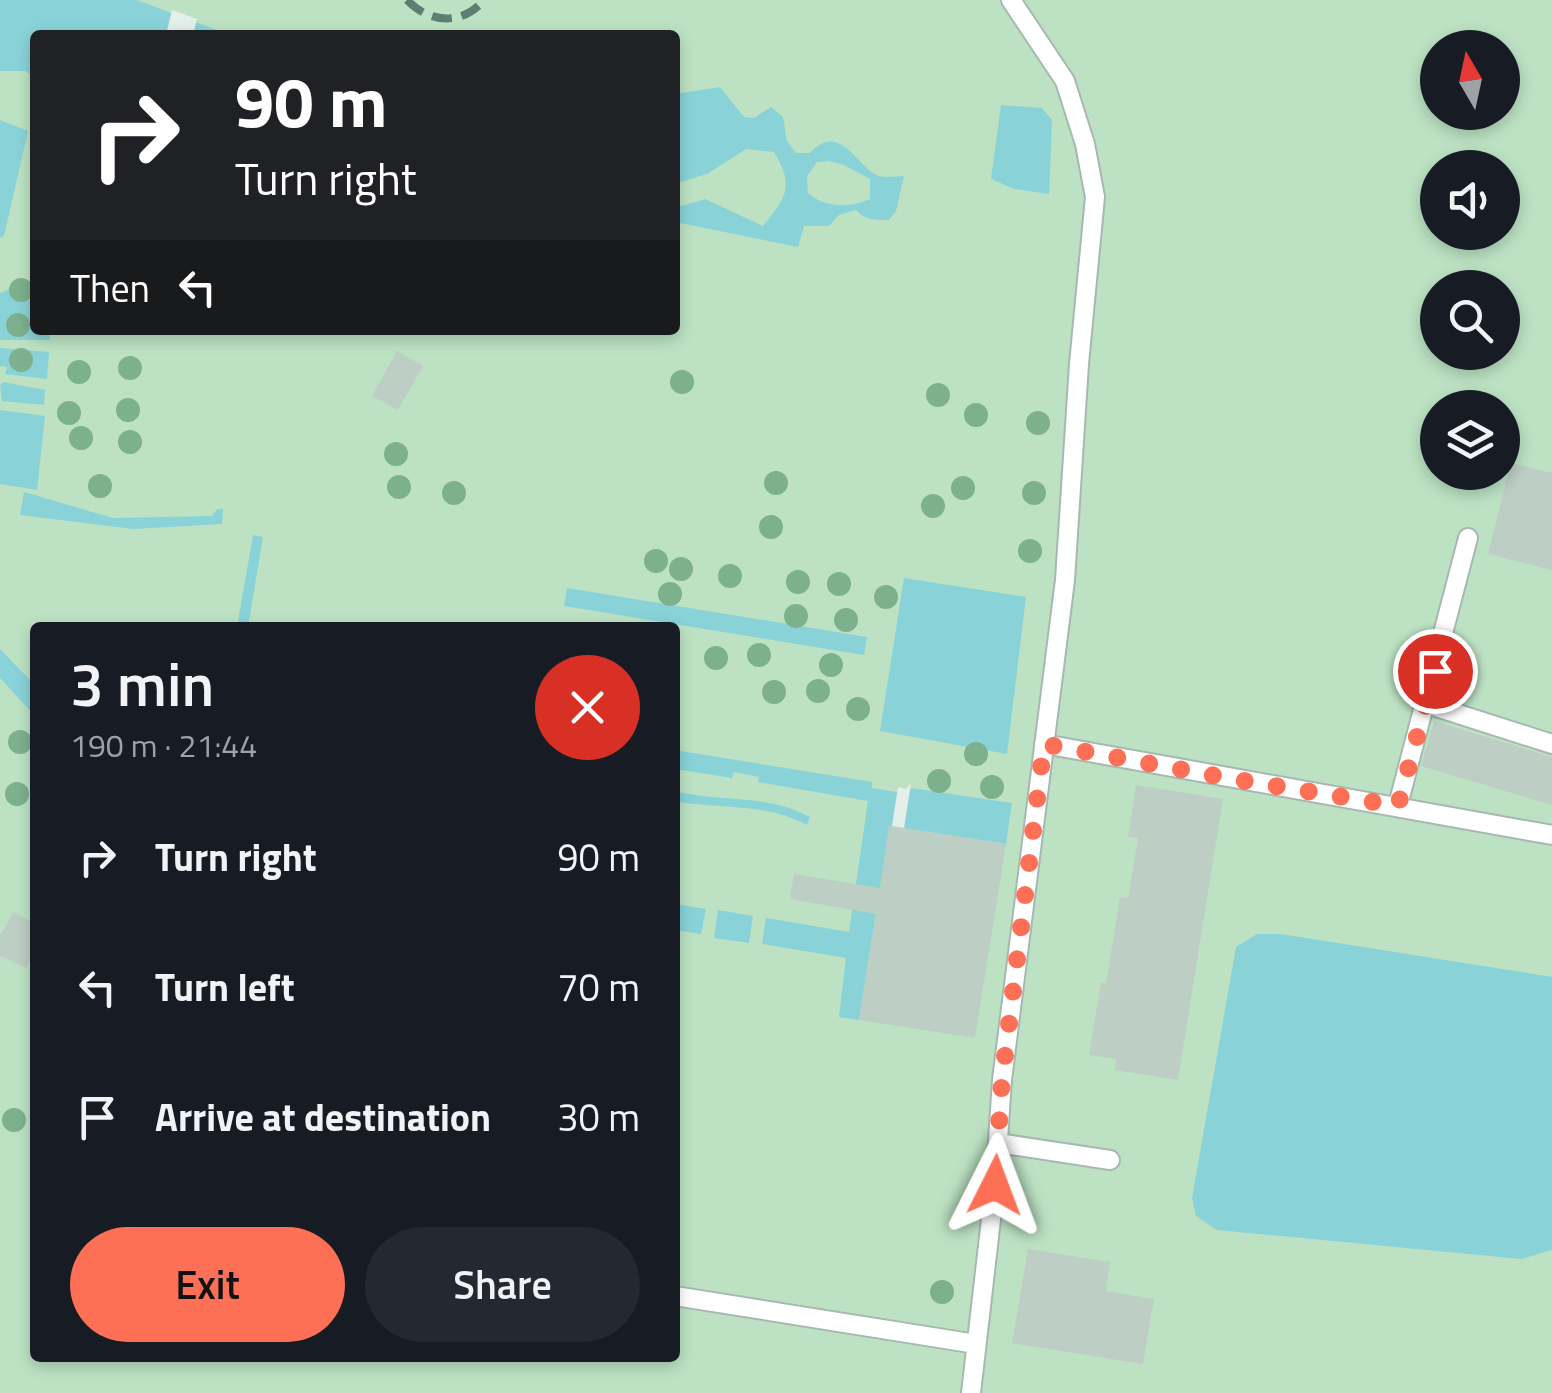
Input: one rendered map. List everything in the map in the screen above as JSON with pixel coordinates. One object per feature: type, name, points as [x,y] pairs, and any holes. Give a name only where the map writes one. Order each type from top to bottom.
[{"type":"lane","points":[[972,1393],[1002,1080],[1065,580],[1095,197],[1085,144],[1065,81],[1011,0]]},
{"type":"lane","points":[[1398,806],[1468,538]]},
{"type":"lane","points":[[1426,704],[1552,744]]},
{"type":"lane","points":[[1044,744],[1552,834]]},
{"type":"lane","points":[[998,1143],[1110,1160]]},
{"type":"lane","points":[[680,1297],[976,1344]]},
{"type":"green space","points":[[0,0],[1552,0],[1552,1393],[0,1393]]},
{"type":"water","points":[[0,0],[137,0],[217,30],[30,30],[30,74],[0,71]]},
{"type":"water","points":[[720,87],[744,117],[754,118],[771,107],[783,117],[787,141],[796,153],[810,153],[830,142],[848,149],[879,176],[904,176],[896,211],[889,220],[871,219],[856,210],[839,215],[829,226],[804,226],[798,247],[680,223],[680,206],[705,199],[763,226],[785,191],[784,174],[774,152],[746,149],[707,174],[680,182],[680,93]],"holes":[[[817,162],[844,165],[870,179],[870,199],[855,204],[822,202],[808,193],[807,176]]]},
{"type":"water","points":[[1001,105],[1042,108],[1052,120],[1049,194],[1014,189],[991,179]]},
{"type":"water","points":[[0,120],[28,131],[4,236],[0,238]]},
{"type":"water","points":[[30,281],[30,335],[50,335],[50,340],[0,340],[0,293]]},
{"type":"water","points":[[0,348],[49,352],[47,379],[5,374],[7,367],[0,366]]},
{"type":"water","points":[[4,382],[45,390],[44,405],[2,401],[0,385]]},
{"type":"water","points":[[0,410],[45,416],[37,490],[0,484]]},
{"type":"water","points":[[24,492],[113,518],[212,516],[217,509],[223,509],[222,524],[133,529],[20,515]]},
{"type":"water","points":[[253,535],[263,537],[249,622],[238,622]]},
{"type":"water","points":[[904,578],[1026,597],[1007,754],[880,731]]},
{"type":"water","points":[[567,588],[867,637],[864,655],[564,606]]},
{"type":"water","points":[[0,649],[30,680],[30,711],[0,678]]},
{"type":"water","points":[[680,751],[872,782],[872,788],[909,794],[911,788],[1012,803],[1006,844],[890,826],[859,1020],[839,1017],[846,958],[762,944],[766,918],[849,932],[868,801],[758,782],[759,777],[734,772],[732,778],[680,770]]},
{"type":"water","points":[[680,792],[777,804],[810,817],[807,825],[759,810],[680,802]]},
{"type":"water","points":[[680,905],[706,909],[701,934],[680,931]]},
{"type":"water","points":[[718,910],[753,916],[749,943],[714,938]]},
{"type":"water","points":[[1257,934],[1281,934],[1552,977],[1552,1250],[1521,1259],[1217,1230],[1196,1216],[1192,1198],[1236,947]]},
{"type":"pier","points":[[172,10],[197,19],[194,30],[167,30]]},
{"type":"pier","points":[[911,783],[904,828],[892,826],[898,787],[906,789]]},
{"type":"building","points":[[397,351],[423,366],[398,410],[372,396]]},
{"type":"building","points":[[1520,465],[1552,473],[1552,570],[1488,554],[1504,490],[1520,490]]},
{"type":"building","points":[[1434,721],[1552,757],[1552,805],[1421,766]]},
{"type":"building","points":[[1136,785],[1223,799],[1178,1080],[1115,1070],[1116,1059],[1089,1055],[1120,897],[1128,898],[1138,838],[1128,837]]},
{"type":"building","points":[[889,826],[1006,844],[975,1038],[859,1020],[876,914],[790,899],[794,874],[880,888]]},
{"type":"building","points":[[14,912],[30,921],[30,961],[26,968],[0,956],[0,935]]},
{"type":"building","points":[[1028,1249],[1110,1262],[1106,1291],[1154,1299],[1143,1364],[1012,1343]]},
{"type":"railway","points":[[407,0],[425,13],[446,18],[466,14],[484,0]]},
{"type":"route","points":[[995,1185],[1002,1080],[1044,744],[1398,806],[1435,671]]}]
